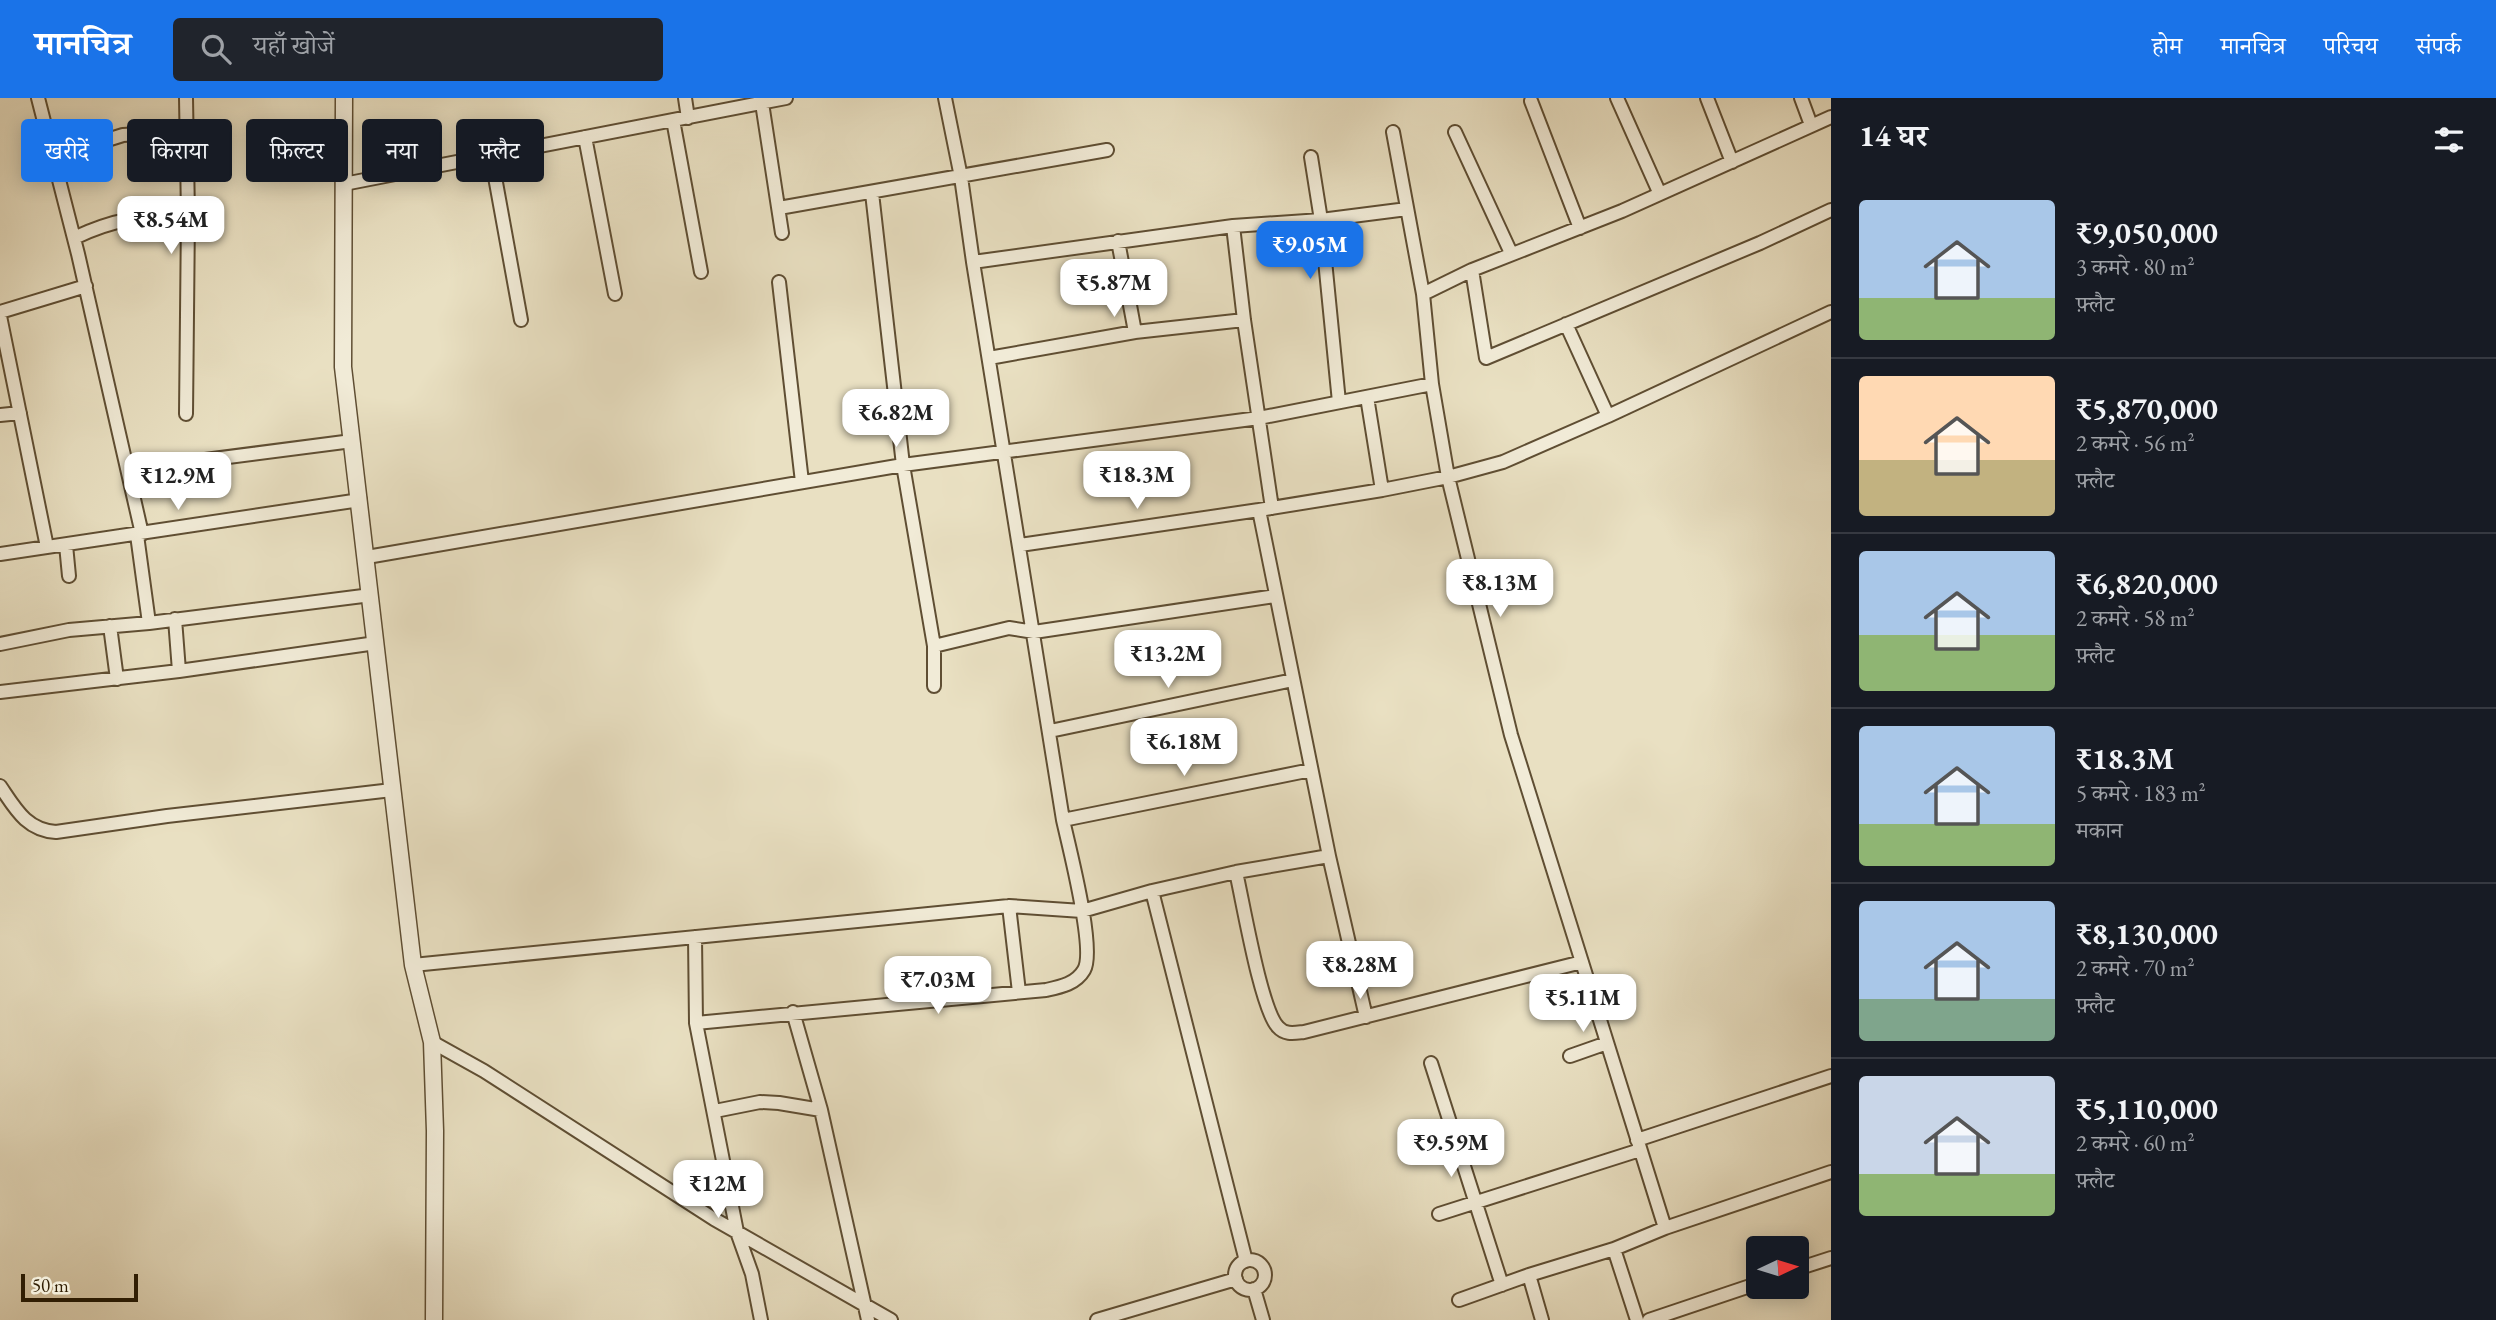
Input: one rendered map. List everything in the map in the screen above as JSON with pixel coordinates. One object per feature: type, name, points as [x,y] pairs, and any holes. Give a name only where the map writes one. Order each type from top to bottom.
[{"type":"street","points":[[38,98],[43,119]]},
{"type":"street","points":[[186,98],[187,119]]},
{"type":"street","points":[[344,98],[344,367],[413,965],[432,1042],[435,1131],[434,1320]]},
{"type":"street","points":[[685,98],[688,118]]},
{"type":"street","points":[[544,145],[786,98]]},
{"type":"street","points":[[696,1023],[1064,986],[1075,980],[1084,970],[1088,958],[1082,911],[1063,820],[961,177],[945,98]]},
{"type":"street","points":[[1616,98],[1659,192]]},
{"type":"street","points":[[1707,98],[1732,162]]},
{"type":"street","points":[[1801,98],[1811,125]]},
{"type":"street","points":[[1531,101],[1580,228]]},
{"type":"street","points":[[762,103],[782,233]]},
{"type":"street","points":[[1423,294],[1511,253],[1580,228],[1831,117]]},
{"type":"street","points":[[673,120],[701,272]]},
{"type":"street","points":[[1393,132],[1423,294],[1432,384],[1448,477],[1511,735],[1665,1228]]},
{"type":"street","points":[[1455,132],[1511,253]]},
{"type":"street","points":[[585,137],[615,294]]},
{"type":"street","points":[[779,208],[1107,150]]},
{"type":"street","points":[[1311,157],[1321,220],[1339,402]]},
{"type":"street","points":[[344,184],[456,163]]},
{"type":"street","points":[[59,182],[128,470],[139,534],[149,623]]},
{"type":"street","points":[[186,414],[188,182]]},
{"type":"street","points":[[496,182],[521,320]]},
{"type":"street","points":[[872,193],[903,465],[934,646],[934,686]]},
{"type":"street","points":[[973,262],[1233,226],[1321,220],[1407,209]]},
{"type":"street","points":[[1472,270],[1486,358],[1760,243],[1831,210]]},
{"type":"street","points":[[74,238],[127,218],[188,215]]},
{"type":"street","points":[[1233,226],[1259,418],[1275,596],[1329,856],[1366,1017]]},
{"type":"street","points":[[1118,241],[1135,332]]},
{"type":"street","points":[[779,282],[802,482]]},
{"type":"street","points":[[47,547],[0,314],[86,286]]},
{"type":"street","points":[[1020,545],[1381,490],[1448,477],[1503,462],[1831,312]]},
{"type":"street","points":[[989,358],[1135,332],[1244,320]]},
{"type":"street","points":[[1566,324],[1608,415]]},
{"type":"street","points":[[367,556],[903,465],[1259,418],[1432,384]]},
{"type":"street","points":[[1367,397],[1381,490]]},
{"type":"street","points":[[0,415],[20,413]]},
{"type":"street","points":[[128,470],[352,441]]},
{"type":"street","points":[[0,554],[360,500]]},
{"type":"street","points":[[66,544],[69,576]]},
{"type":"street","points":[[0,645],[69,630],[149,623],[371,595]]},
{"type":"street","points":[[934,646],[1009,628],[1034,632],[1275,596]]},
{"type":"street","points":[[175,619],[179,671]]},
{"type":"street","points":[[110,626],[117,679]]},
{"type":"street","points":[[0,692],[179,671],[376,643]]},
{"type":"street","points":[[1050,731],[1293,680]]},
{"type":"street","points":[[1063,820],[1311,770]]},
{"type":"street","points":[[0,786],[28,824],[44,831],[56,832],[167,816],[392,790]]},
{"type":"street","points":[[413,965],[1009,906],[1082,911],[1152,891],[1236,872],[1329,856]]},
{"type":"street","points":[[1236,872],[1266,1005],[1277,1026],[1286,1033],[1304,1032],[1582,962]]},
{"type":"street","points":[[1152,891],[1246,1261]]},
{"type":"street","points":[[1009,906],[1019,992]]},
{"type":"street","points":[[695,937],[696,1023],[737,1232],[752,1275],[761,1320]]},
{"type":"street","points":[[793,1012],[821,1110],[868,1320]]},
{"type":"street","points":[[432,1042],[484,1071],[737,1232],[891,1320]]},
{"type":"street","points":[[1570,1056],[1607,1043]]},
{"type":"street","points":[[1431,1063],[1502,1285]]},
{"type":"street","points":[[1439,1214],[1831,1076]]},
{"type":"street","points":[[715,1111],[760,1102],[821,1110]]},
{"type":"street","points":[[1459,1300],[1614,1249],[1665,1228],[1831,1172]]},
{"type":"street","points":[[1614,1249],[1637,1320]]},
{"type":"street","points":[[1810,1265],[1831,1258]]},
{"type":"street","points":[[1246,1261],[1259,1263],[1265,1271],[1264,1281],[1254,1289],[1243,1288],[1236,1279],[1238,1266],[1246,1261]]},
{"type":"street","points":[[1529,1275],[1542,1320]]},
{"type":"street","points":[[1097,1320],[1236,1279]]},
{"type":"street","points":[[1649,1320],[1746,1287]]},
{"type":"street","points":[[1254,1289],[1263,1320]]}]
